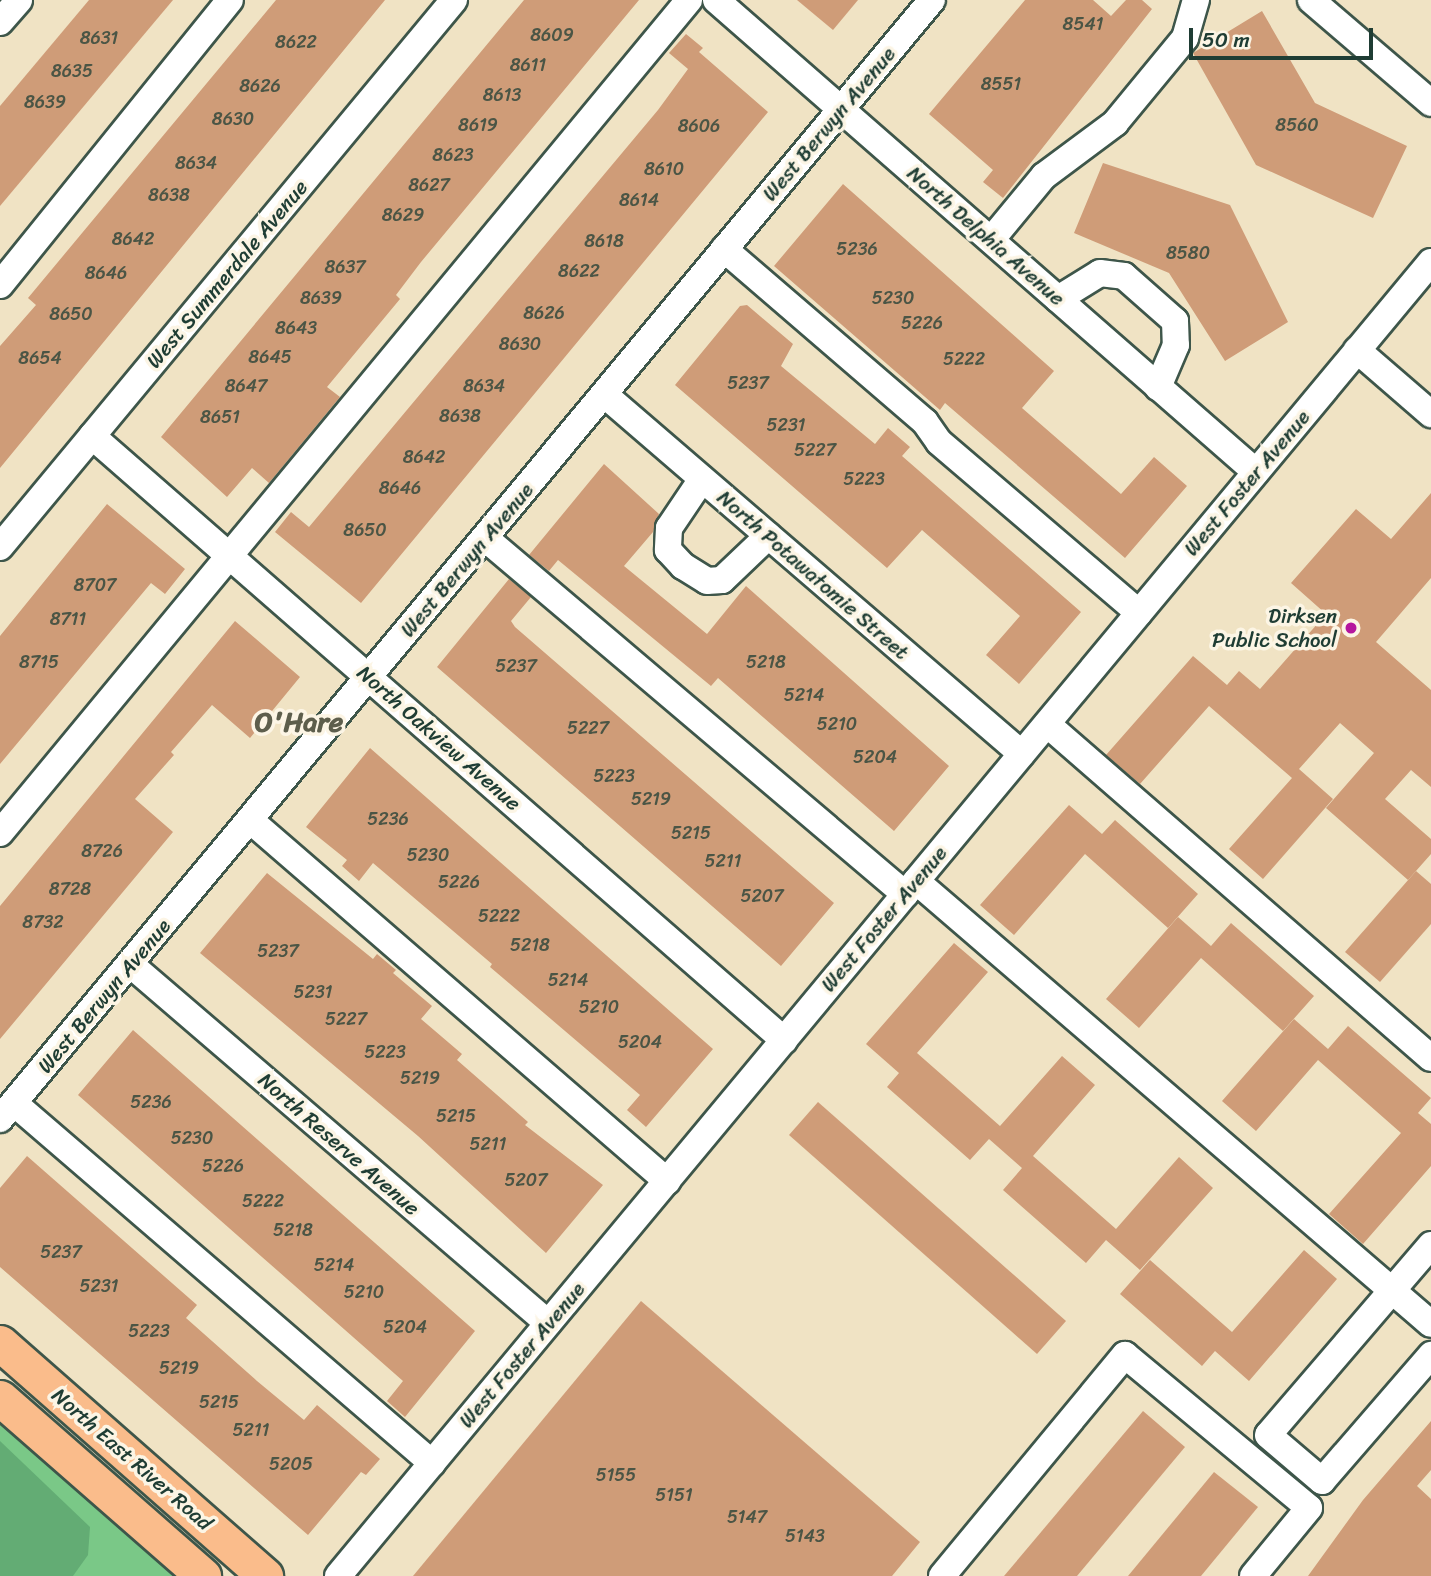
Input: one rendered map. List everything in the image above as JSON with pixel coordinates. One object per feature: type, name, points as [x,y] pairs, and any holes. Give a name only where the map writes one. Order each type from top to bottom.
[{"type":"main road","name":"North East River Road","points":[[0,1343],[265,1576]]},
{"type":"main road","name":"North East River Road","points":[[0,1398],[203,1576]]},
{"type":"street","points":[[0,22],[19,0]]},
{"type":"street","points":[[0,285],[230,0]]},
{"type":"street","name":"West Summerdale Avenue","points":[[1,544],[454,0]]},
{"type":"street","points":[[0,833],[690,0]]},
{"type":"street","name":"North Delphia Avenue","points":[[716,0],[1256,472]]},
{"type":"street","name":"West Berwyn Avenue","points":[[7,1111],[932,0]]},
{"type":"street","points":[[991,240],[1044,176],[1115,123],[1185,38],[1196,0]]},
{"type":"street","points":[[1311,0],[1431,103]]},
{"type":"street","points":[[724,249],[925,422],[939,442],[1139,613]]},
{"type":"street","name":"West Foster Avenue","points":[[338,1576],[1431,262]]},
{"type":"street","points":[[1058,299],[1100,273],[1124,276],[1165,312],[1175,321],[1176,345],[1158,387]]},
{"type":"street","points":[[1357,350],[1431,414]]},
{"type":"street","name":"North Potawatomie Street","points":[[604,395],[1022,754]]},
{"type":"street","name":"North Oakview Avenue","points":[[92,436],[784,1040]]},
{"type":"street","points":[[702,479],[669,528],[668,550],[684,566],[707,582],[722,580],[768,536]]},
{"type":"street","points":[[485,538],[911,887],[1431,1324]]},
{"type":"street","points":[[1047,724],[1431,1058]]},
{"type":"street","points":[[250,820],[667,1181]]},
{"type":"street","name":"North Reserve Avenue","points":[[130,964],[548,1323]]},
{"type":"street","points":[[7,1111],[432,1463]]},
{"type":"street","points":[[1431,1245],[1268,1435],[1322,1481],[1431,1355]]},
{"type":"street","points":[[942,1576],[1125,1355],[1310,1508],[1253,1576]]},
{"type":"green space","points":[[0,1416],[181,1576],[0,1576]]},
{"type":"green space","points":[[0,1441],[90,1527],[88,1555],[73,1576],[0,1576]]},
{"type":"building","points":[[89,0],[173,0],[0,206],[0,106]]},
{"type":"building","points":[[276,0],[385,0],[0,468],[0,346],[36,305],[28,298]]},
{"type":"building","points":[[524,0],[639,0],[421,262],[396,295],[400,299],[327,387],[340,397],[269,483],[252,468],[227,497],[161,437]]},
{"type":"building","points":[[797,0],[858,0],[833,30]]},
{"type":"building","points":[[1025,0],[1093,0],[1111,16],[1126,0],[1142,0],[1152,9],[1003,198],[983,182],[993,170],[929,114]]},
{"type":"building","points":[[1262,11],[1315,103],[1407,146],[1373,218],[1256,165],[1193,53]]},
{"type":"building","points":[[686,34],[703,48],[699,52],[768,112],[361,603],[275,532],[291,512],[309,527],[658,110],[688,69],[669,53]]},
{"type":"building","points":[[1103,163],[1230,205],[1288,322],[1225,361],[1169,273],[1074,233]]},
{"type":"building","points":[[843,184],[1054,371],[1022,408],[1121,494],[1154,457],[1187,486],[1125,558],[945,403],[940,410],[774,266]]},
{"type":"building","points":[[747,305],[793,344],[781,366],[875,444],[888,428],[910,447],[902,456],[1081,612],[1019,684],[986,655],[1020,616],[922,530],[887,568],[675,385],[740,306]]},
{"type":"building","points":[[604,464],[659,514],[653,532],[624,566],[707,634],[746,586],[949,766],[894,831],[718,678],[711,686],[558,560],[549,571],[529,555]]},
{"type":"building","points":[[1431,493],[1431,578],[1376,642],[1431,690],[1431,787],[1411,770],[1385,799],[1431,839],[1431,854],[1408,880],[1326,808],[1374,753],[1340,723],[1299,769],[1333,799],[1263,879],[1229,849],[1292,778],[1209,706],[1140,784],[1106,755],[1193,656],[1227,685],[1239,671],[1260,689],[1326,614],[1291,583],[1356,509],[1391,539]]},
{"type":"building","points":[[107,504],[185,569],[165,594],[151,583],[0,764],[0,636]]},
{"type":"building","points":[[509,579],[531,597],[511,621],[515,627],[834,903],[781,966],[437,667]]},
{"type":"building","points":[[235,621],[300,677],[250,738],[212,705],[171,752],[174,755],[135,799],[173,832],[0,1039],[0,906]]},
{"type":"building","points":[[370,748],[713,1049],[646,1127],[627,1110],[640,1095],[490,967],[492,964],[373,863],[359,881],[342,866],[347,860],[306,827]]},
{"type":"building","points":[[1069,805],[1102,834],[1115,820],[1198,894],[1168,928],[1085,854],[1014,935],[980,905]]},
{"type":"building","points":[[1416,871],[1431,884],[1431,924],[1380,982],[1345,952]]},
{"type":"building","points":[[267,873],[373,959],[377,954],[396,970],[393,973],[432,1006],[421,1019],[462,1054],[457,1060],[528,1122],[525,1125],[603,1185],[546,1253],[418,1136],[200,953]]},
{"type":"building","points":[[1178,917],[1211,946],[1231,923],[1314,996],[1283,1031],[1201,958],[1139,1028],[1106,999]]},
{"type":"building","points":[[954,943],[988,972],[917,1053],[1000,1126],[1062,1056],[1095,1085],[1033,1156],[1116,1229],[1179,1157],[1213,1188],[1140,1270],[1106,1240],[1086,1263],[1003,1190],[1022,1168],[989,1139],[970,1160],[887,1087],[899,1073],[866,1044]]},
{"type":"building","points":[[1294,1019],[1328,1049],[1348,1026],[1431,1098],[1418,1113],[1431,1124],[1431,1166],[1363,1244],[1329,1214],[1401,1133],[1318,1060],[1256,1131],[1222,1101]]},
{"type":"building","points":[[133,1030],[475,1331],[405,1417],[387,1401],[403,1381],[78,1095]]},
{"type":"building","points":[[818,1102],[1066,1321],[1037,1354],[789,1135]]},
{"type":"building","points":[[27,1156],[197,1305],[186,1318],[257,1381],[304,1420],[317,1405],[380,1459],[366,1475],[361,1472],[308,1535],[0,1267],[0,1188]]},
{"type":"building","points":[[1304,1250],[1337,1279],[1249,1381],[1215,1351],[1202,1366],[1120,1294],[1150,1260],[1232,1332]]},
{"type":"building","points":[[641,1301],[920,1542],[892,1576],[413,1576]]},
{"type":"building","points":[[1143,1411],[1185,1447],[1077,1576],[1004,1576]]},
{"type":"building","points":[[1431,1421],[1431,1470],[1417,1486],[1431,1499],[1431,1576],[1308,1576],[1363,1500]]},
{"type":"building","points":[[1214,1472],[1258,1507],[1201,1576],[1128,1576]]},
{"type":"place","name":"Dirksen Public School","points":[[1351,628]]},
{"type":"district","name":"O'Hare","points":[[299,722]]}]
